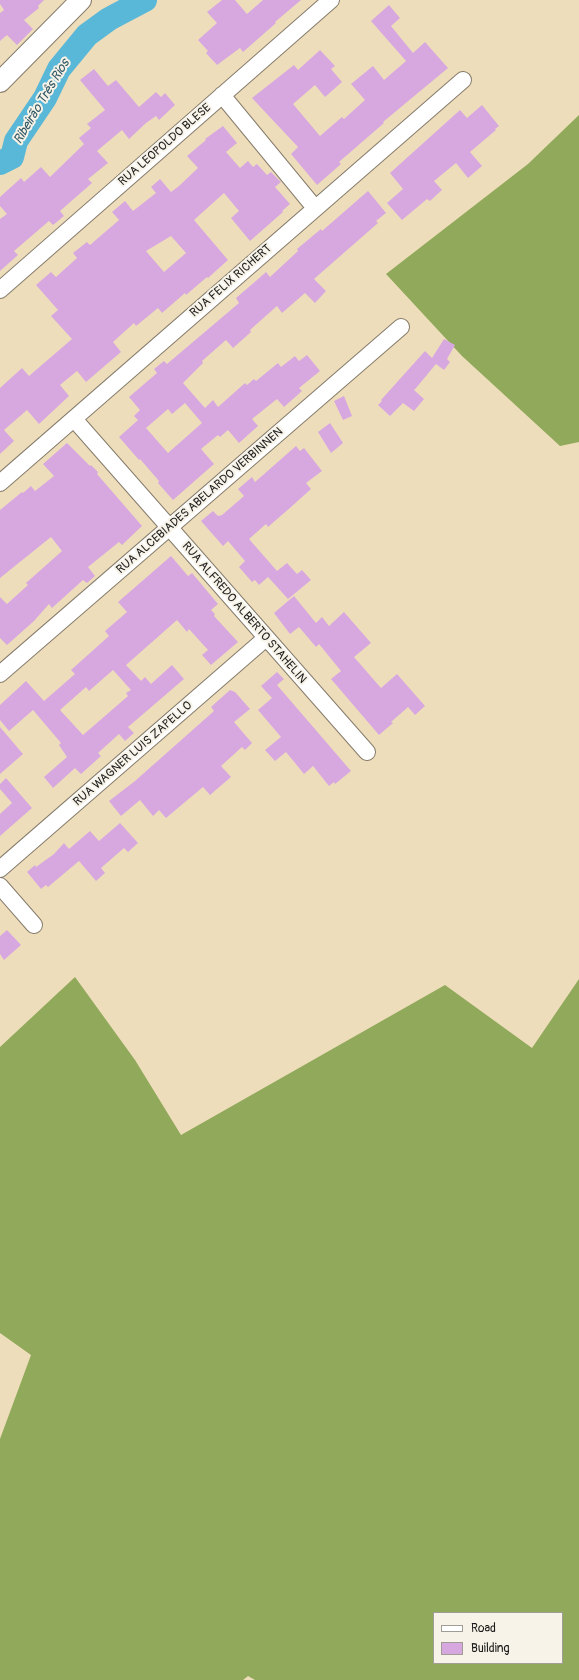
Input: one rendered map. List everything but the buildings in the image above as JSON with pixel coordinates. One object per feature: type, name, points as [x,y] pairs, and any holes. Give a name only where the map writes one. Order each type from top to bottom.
[{"type":"street","points":[[3,73],[81,0]]},
{"type":"street","name":"RUA LEOPOLDO BLESE","points":[[0,290],[331,0]]},
{"type":"street","name":"RUA FELIX RICHERT","points":[[0,483],[463,80]]},
{"type":"street","points":[[222,95],[315,208]]},
{"type":"street","name":"RUA ALCEBIADES ABELARDO VERBINNEN","points":[[0,674],[401,327]]},
{"type":"street","name":"RUA ALFREDO ALBERTO STAHELIN","points":[[74,419],[367,752]]},
{"type":"street","name":"RUA WAGNER LUIS ZAPELLO","points":[[0,869],[266,638]]},
{"type":"street","points":[[0,886],[34,925]]},
{"type":"green space","points":[[579,115],[579,442],[560,446],[462,356],[386,274],[528,164]]},
{"type":"green space","points":[[75,977],[135,1060],[181,1135],[445,985],[532,1048],[579,979],[579,1680],[255,1680],[248,1676],[243,1680],[0,1680],[0,1439],[31,1355],[0,1333],[0,1047]]},
{"type":"waterway","name":"Ribeirão Três Rios","points":[[0,163],[12,157],[16,141],[45,98],[59,69],[87,35],[109,19],[145,0]]}]
